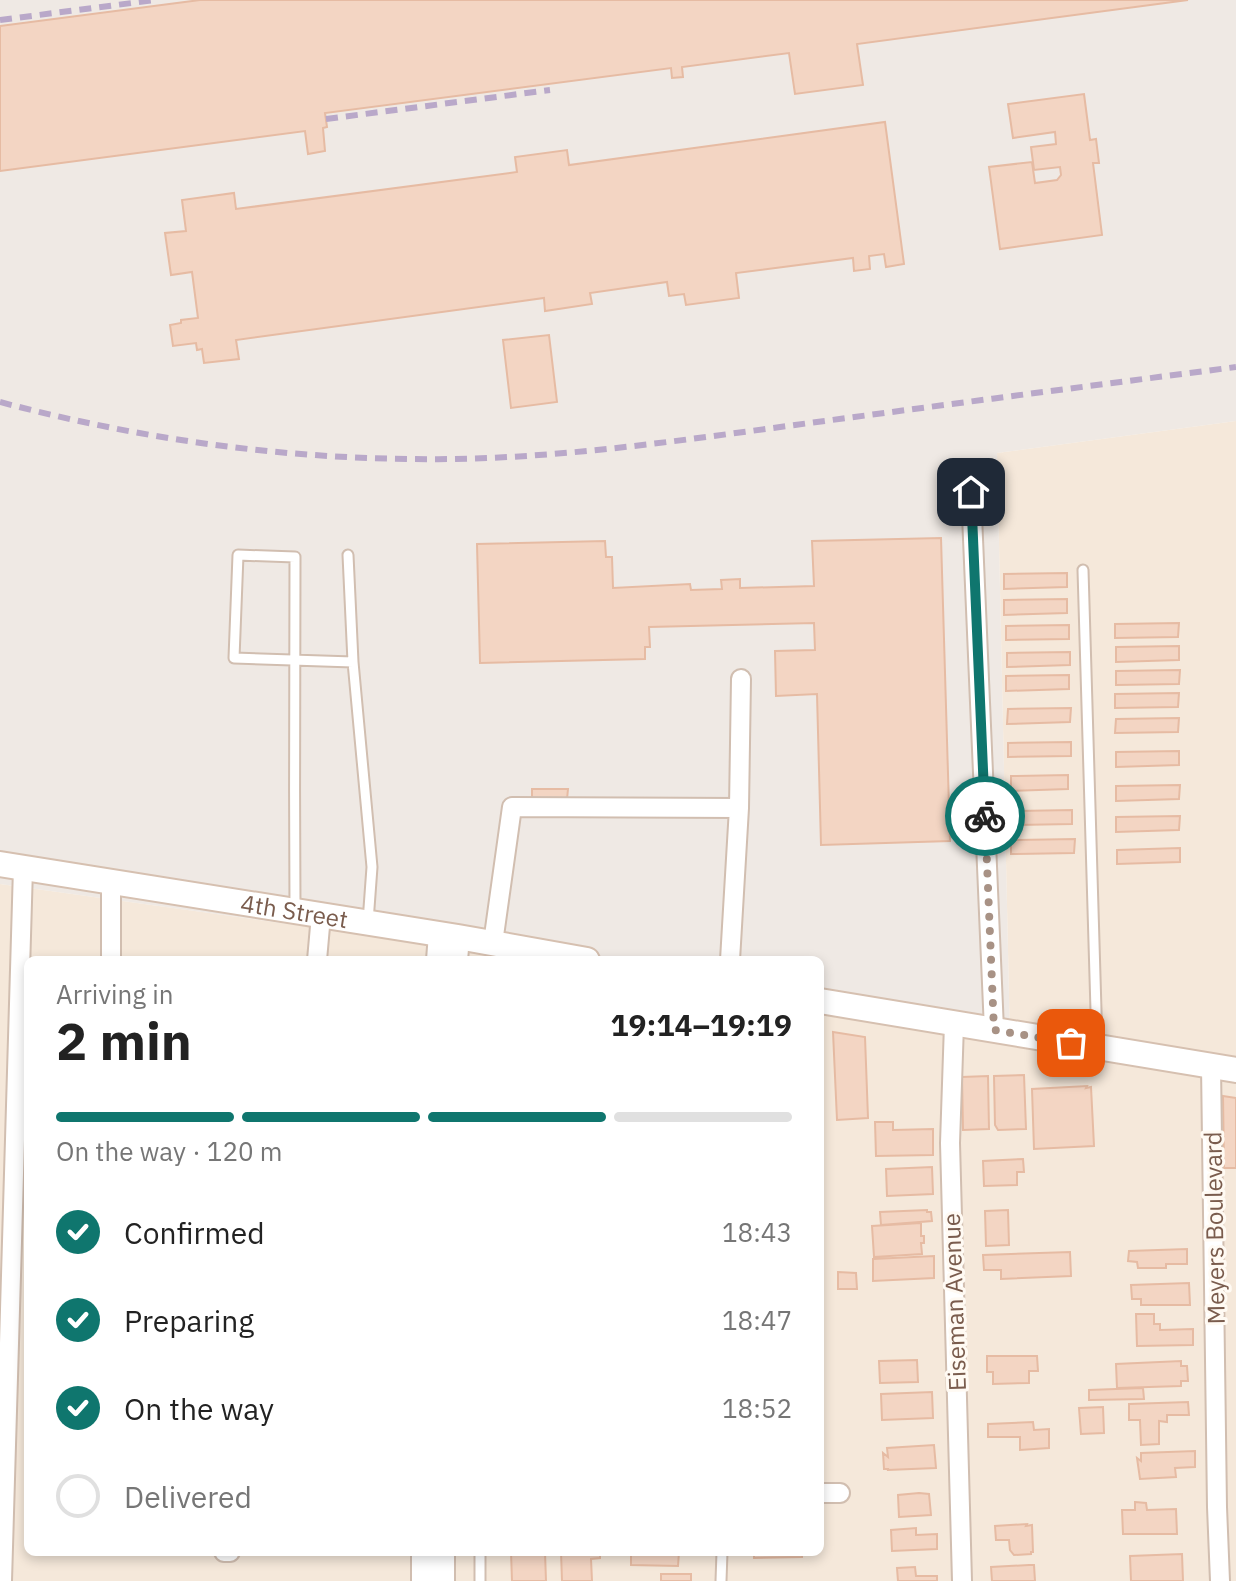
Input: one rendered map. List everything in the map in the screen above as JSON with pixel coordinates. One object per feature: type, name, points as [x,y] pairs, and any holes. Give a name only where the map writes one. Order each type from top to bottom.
[{"type":"main road","name":"4th Street","points":[[11,866],[368,923],[452,944],[552,956]]},
{"type":"main road","points":[[824,1002],[1236,1070]]},
{"type":"street","points":[[971,492],[994,1030]]},
{"type":"street","points":[[730,956],[739,808],[741,679]]},
{"type":"street","points":[[492,947],[512,807],[739,808]]},
{"type":"street","points":[[2,1581],[11,866]]},
{"type":"street","points":[[111,882],[111,956]]},
{"type":"street","points":[[317,956],[321,915]]},
{"type":"street","name":"Eiseman Avenue","points":[[954,1024],[950,1143],[962,1581]]},
{"type":"street","name":"Meyers Boulevard","points":[[1211,1066],[1220,1581]]},
{"type":"street","points":[[824,1493],[840,1493]]},
{"type":"street","points":[[423,1556],[423,1581]]},
{"type":"street","points":[[443,1556],[443,1581]]},
{"type":"lane","points":[[295,911],[295,661],[295,557],[238,555],[234,658],[295,661],[353,662]]},
{"type":"lane","points":[[348,555],[353,662],[372,867],[368,923]]},
{"type":"lane","points":[[1083,570],[1097,1047]]},
{"type":"lane","points":[[480,1556],[480,1581]]},
{"type":"lane","points":[[721,1581],[722,1556]]},
{"type":"shaded area","points":[[0,0],[1236,0],[1236,421],[997,453],[1010,1041],[824,1010],[824,956],[512,956],[0,884]]},
{"type":"shaded area","points":[[1236,421],[1236,1581],[0,1581],[0,884],[512,956],[24,956],[24,1556],[824,1556],[824,1010],[1010,1041],[997,453]]},
{"type":"building","points":[[200,0],[1188,0],[857,44],[863,85],[795,94],[789,53],[682,67],[683,77],[672,78],[671,68],[325,113],[325,151],[308,154],[305,131],[0,171],[0,26]]},
{"type":"building","points":[[1084,94],[1090,140],[1096,139],[1099,163],[1093,163],[1102,235],[1000,249],[989,167],[1032,162],[1035,183],[1057,180],[1061,175],[1060,167],[1034,170],[1031,147],[1056,144],[1055,132],[1013,138],[1008,104]]},
{"type":"building","points":[[885,122],[904,264],[886,267],[884,254],[869,256],[870,269],[854,271],[853,258],[736,273],[739,298],[686,305],[684,294],[669,296],[667,282],[590,293],[592,304],[545,311],[544,298],[236,340],[239,359],[204,363],[202,349],[197,350],[196,343],[173,346],[170,325],[198,318],[192,272],[171,275],[165,233],[186,231],[182,200],[234,193],[236,209],[517,172],[515,157],[567,150],[569,165]]},
{"type":"building","points":[[549,335],[557,402],[511,408],[503,340]]},
{"type":"building","points":[[941,538],[950,841],[821,845],[817,694],[776,696],[775,651],[815,650],[814,623],[649,627],[650,647],[645,647],[645,659],[480,663],[477,544],[605,541],[606,557],[612,557],[613,588],[690,584],[691,590],[722,589],[721,580],[740,579],[740,588],[814,586],[812,541]]},
{"type":"building","points":[[1067,573],[1067,587],[1004,589],[1004,574]]},
{"type":"building","points":[[1067,599],[1067,613],[1004,615],[1004,600]]},
{"type":"building","points":[[1179,623],[1178,637],[1115,638],[1115,624]]},
{"type":"building","points":[[1069,625],[1069,639],[1006,640],[1006,626]]},
{"type":"building","points":[[1179,646],[1179,660],[1116,662],[1116,647]]},
{"type":"building","points":[[1070,652],[1070,665],[1007,667],[1007,653]]},
{"type":"building","points":[[1180,670],[1179,684],[1116,685],[1116,671]]},
{"type":"building","points":[[1069,675],[1069,689],[1006,691],[1006,676]]},
{"type":"building","points":[[1179,693],[1178,707],[1115,708],[1115,694]]},
{"type":"building","points":[[1071,708],[1070,722],[1007,724],[1008,709]]},
{"type":"building","points":[[1179,718],[1178,732],[1115,733],[1116,719]]},
{"type":"building","points":[[1071,742],[1071,756],[1008,757],[1008,743]]},
{"type":"building","points":[[1179,751],[1179,765],[1116,767],[1116,752]]},
{"type":"building","points":[[1068,775],[1068,789],[1011,791],[1011,776]]},
{"type":"building","points":[[1180,785],[1179,799],[1116,801],[1116,786]]},
{"type":"building","points":[[532,789],[568,789],[567,799],[532,799]]},
{"type":"building","points":[[1072,810],[1072,824],[1009,825],[1009,811]]},
{"type":"building","points":[[1180,816],[1179,830],[1116,832],[1116,817]]},
{"type":"building","points":[[1075,839],[1074,853],[1011,854],[1011,840]]},
{"type":"building","points":[[1180,848],[1180,862],[1117,864],[1117,850]]},
{"type":"building","points":[[833,1032],[865,1037],[868,1118],[837,1120]]},
{"type":"building","points":[[1024,1075],[1026,1129],[998,1130],[995,1125],[994,1076]]},
{"type":"building","points":[[988,1076],[989,1129],[963,1130],[962,1077]]},
{"type":"building","points":[[1091,1087],[1094,1146],[1034,1149],[1032,1089]]},
{"type":"building","points":[[1223,1096],[1236,1098],[1236,1168],[1224,1168]]},
{"type":"building","points":[[875,1122],[893,1122],[893,1130],[933,1129],[933,1155],[876,1156]]},
{"type":"building","points":[[1023,1159],[1024,1172],[1017,1172],[1017,1185],[984,1186],[983,1161]]},
{"type":"building","points":[[932,1167],[933,1194],[887,1196],[886,1169]]},
{"type":"building","points":[[1008,1210],[1009,1245],[986,1246],[985,1211]]},
{"type":"building","points":[[880,1212],[931,1212],[932,1221],[881,1225]]},
{"type":"building","points":[[921,1223],[921,1236],[924,1236],[922,1254],[874,1257],[872,1226]]},
{"type":"building","points":[[1187,1249],[1187,1264],[1138,1268],[1137,1262],[1128,1261],[1129,1251]]},
{"type":"building","points":[[1070,1252],[1071,1276],[1001,1279],[1001,1270],[984,1270],[983,1255]]},
{"type":"building","points":[[934,1256],[934,1278],[873,1281],[873,1259]]},
{"type":"building","points":[[838,1272],[856,1273],[857,1289],[838,1289]]},
{"type":"building","points":[[1189,1283],[1190,1305],[1141,1305],[1141,1299],[1132,1299],[1131,1285]]},
{"type":"building","points":[[1136,1314],[1154,1314],[1154,1324],[1160,1324],[1160,1330],[1193,1329],[1193,1345],[1137,1346]]},
{"type":"building","points":[[987,1356],[1037,1356],[1038,1371],[1029,1371],[1029,1383],[993,1384],[993,1372],[987,1372]]},
{"type":"building","points":[[917,1360],[918,1382],[880,1383],[879,1361]]},
{"type":"building","points":[[1181,1361],[1181,1366],[1187,1366],[1188,1381],[1181,1381],[1181,1386],[1117,1388],[1116,1364]]},
{"type":"building","points":[[1143,1388],[1144,1399],[1089,1400],[1089,1390]]},
{"type":"building","points":[[932,1392],[933,1418],[882,1420],[881,1394]]},
{"type":"building","points":[[1188,1402],[1189,1415],[1167,1415],[1167,1422],[1159,1421],[1159,1444],[1141,1445],[1140,1420],[1129,1420],[1129,1404]]},
{"type":"building","points":[[1103,1407],[1104,1433],[1081,1434],[1079,1408]]},
{"type":"building","points":[[1033,1422],[1034,1430],[1049,1429],[1049,1448],[1020,1450],[1020,1437],[988,1437],[988,1424]]},
{"type":"building","points":[[934,1445],[936,1468],[884,1469],[883,1453],[888,1457],[887,1448]]},
{"type":"building","points":[[1195,1451],[1195,1467],[1175,1468],[1176,1477],[1140,1479],[1137,1458],[1141,1461],[1141,1453]]},
{"type":"building","points":[[929,1494],[931,1515],[899,1517],[898,1495]]},
{"type":"building","points":[[1135,1502],[1146,1503],[1147,1510],[1176,1509],[1177,1534],[1123,1534],[1122,1510],[1135,1510]]},
{"type":"building","points":[[1032,1525],[1031,1554],[1014,1555],[1009,1540],[996,1540],[995,1526]]},
{"type":"building","points":[[916,1528],[916,1535],[937,1534],[937,1549],[892,1551],[891,1530]]},
{"type":"building","points":[[1182,1554],[1183,1581],[1131,1581],[1130,1556]]},
{"type":"building","points":[[511,1556],[545,1556],[546,1581],[512,1581]]},
{"type":"building","points":[[561,1556],[600,1556],[591,1559],[592,1581],[562,1581]]},
{"type":"building","points":[[631,1556],[679,1556],[678,1566],[631,1565]]},
{"type":"building","points":[[754,1556],[802,1556],[802,1557]]},
{"type":"building","points":[[1034,1565],[1035,1581],[992,1581],[991,1567]]},
{"type":"building","points":[[915,1567],[916,1576],[937,1576],[937,1581],[898,1581],[897,1568]]},
{"type":"building","points":[[661,1574],[691,1574],[691,1581],[661,1581]]},
{"type":"railway","points":[[0,20],[155,0]]},
{"type":"railway","points":[[326,119],[550,90]]},
{"type":"railway","points":[[0,402],[102,426],[206,444],[310,455],[463,459],[558,454],[653,444],[1236,367]]},
{"type":"way so far","points":[[985,816],[994,1030],[1071,1043]]},
{"type":"route","points":[[971,492],[985,816]]}]
